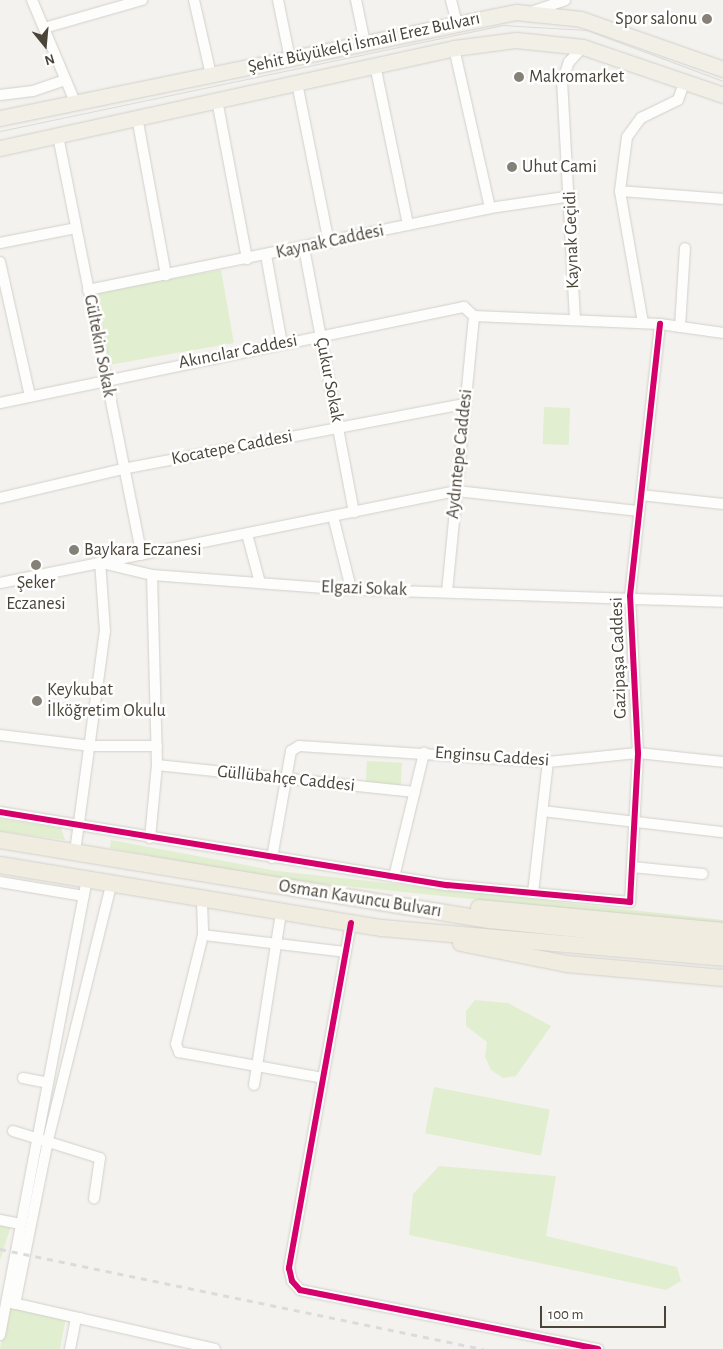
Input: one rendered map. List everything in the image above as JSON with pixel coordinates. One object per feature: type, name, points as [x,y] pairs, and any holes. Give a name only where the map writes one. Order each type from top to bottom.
[{"type":"highway","name":"Osman Kavuncu Bulvarı","points":[[0,840],[490,920],[723,944]]},
{"type":"highway","name":"Osman Kavuncu Bulvarı","points":[[0,865],[85,889],[111,886],[382,928],[723,958]]},
{"type":"highway","points":[[386,904],[481,908],[723,931]]},
{"type":"highway","points":[[382,928],[567,964],[723,978]]},
{"type":"main road","name":"Şehit Büyükelçi İsmail Erez Bulvarı","points":[[5,116],[76,104],[457,24],[520,8],[581,18],[723,69]]},
{"type":"main road","name":"Şehit Büyükelçi İsmail Erez Bulvarı","points":[[0,148],[454,48],[529,40],[583,47],[723,95]]},
{"type":"street","points":[[32,0],[76,104]]},
{"type":"street","points":[[44,28],[142,0]]},
{"type":"street","points":[[194,0],[211,75]]},
{"type":"street","points":[[278,0],[290,59]]},
{"type":"street","points":[[356,0],[365,43]]},
{"type":"street","points":[[451,0],[457,24]]},
{"type":"street","points":[[520,8],[565,0]]},
{"type":"street","name":"Kaynak Geçidi","points":[[575,320],[572,196],[562,83],[568,62],[583,47]]},
{"type":"street","points":[[454,48],[490,208]]},
{"type":"street","points":[[376,65],[408,225]]},
{"type":"street","points":[[0,94],[32,91],[65,80]]},
{"type":"street","points":[[643,323],[620,191],[627,137],[641,118],[678,100],[685,81]]},
{"type":"street","points":[[297,83],[329,243]]},
{"type":"street","points":[[217,100],[247,259]]},
{"type":"street","points":[[137,117],[166,275]]},
{"type":"street","name":"Gültekin Sokak","points":[[58,136],[123,469],[142,555]]},
{"type":"street","points":[[620,191],[723,200]]},
{"type":"street","name":"Kaynak Caddesi","points":[[88,290],[329,243],[490,208],[572,196]]},
{"type":"street","points":[[0,243],[76,228]]},
{"type":"street","name":"Çukur Sokak","points":[[304,248],[354,512]]},
{"type":"street","points":[[680,327],[685,248]]},
{"type":"street","points":[[266,255],[282,344]]},
{"type":"street","points":[[0,262],[3,304],[30,396]]},
{"type":"street","name":"Akıncılar Caddesi","points":[[0,403],[105,379],[464,308],[474,316],[660,324],[723,333]]},
{"type":"street","name":"Aydıntepe Caddesi","points":[[447,592],[474,316]]},
{"type":"street","name":"Gazipaşa Caddesi","points":[[533,893],[630,902],[638,753],[630,596],[660,324]]},
{"type":"street","name":"Kocatepe Caddesi","points":[[0,498],[123,469],[465,404]]},
{"type":"street","points":[[0,583],[457,491],[639,511]]},
{"type":"street","points":[[641,495],[723,504]]},
{"type":"street","points":[[333,516],[351,589]]},
{"type":"street","points":[[246,534],[260,583]]},
{"type":"street","points":[[75,852],[91,746],[105,632],[100,562]]},
{"type":"street","name":"Elgazi Sokak","points":[[100,562],[152,575],[351,589],[630,596],[723,602]]},
{"type":"street","points":[[150,838],[157,765],[152,575]]},
{"type":"street","points":[[0,735],[91,746],[157,746]]},
{"type":"street","name":"Enginsu Caddesi","points":[[284,779],[291,751],[304,745],[548,762],[638,753],[723,762]]},
{"type":"street","points":[[394,877],[424,753]]},
{"type":"street","points":[[0,812],[394,877],[533,893],[548,762]]},
{"type":"street","name":"Güllübahçe Caddesi","points":[[157,765],[415,792]]},
{"type":"street","points":[[272,858],[284,779]]},
{"type":"street","points":[[543,811],[723,832]]},
{"type":"street","points":[[632,867],[703,874]]},
{"type":"street","points":[[0,882],[85,889],[48,1083],[43,1138],[0,1335]]},
{"type":"street","points":[[7,1302],[21,1224],[111,886]]},
{"type":"street","points":[[202,901],[202,935],[178,1050],[183,1055],[323,1078]]},
{"type":"street","points":[[254,1085],[281,913]]},
{"type":"street","points":[[351,923],[289,1268],[297,1288],[598,1349]]},
{"type":"street","points":[[202,935],[346,952]]},
{"type":"street","points":[[23,1078],[48,1083]]},
{"type":"street","points":[[13,1132],[43,1138],[100,1158],[94,1200]]},
{"type":"street","points":[[0,1220],[21,1224]]},
{"type":"street","points":[[7,1302],[215,1349]]},
{"type":"street","points":[[70,1349],[76,1318],[80,1318]]},
{"type":"green space","points":[[221,270],[234,343],[110,365],[97,292]]},
{"type":"green space","points":[[544,407],[570,408],[569,445],[543,444]]},
{"type":"green space","points":[[367,761],[402,763],[401,787],[366,785]]},
{"type":"green space","points":[[0,819],[61,828],[65,840],[0,831]]},
{"type":"green space","points":[[111,840],[277,871],[723,920],[723,925],[268,878],[110,848]]},
{"type":"green space","points":[[475,1000],[508,1003],[551,1026],[516,1076],[503,1078],[491,1070],[485,1057],[487,1042],[466,1026],[466,1011]]},
{"type":"green space","points":[[434,1087],[550,1110],[541,1156],[425,1133]]},
{"type":"green space","points":[[439,1166],[556,1176],[546,1236],[677,1267],[681,1281],[666,1290],[409,1235],[413,1194]]},
{"type":"green space","points":[[0,1224],[11,1226],[0,1260]]},
{"type":"green space","points":[[9,1305],[66,1317],[60,1349],[0,1349]]},
{"type":"tram line","points":[[0,131],[503,25],[587,30],[723,81]]},
{"type":"railway","points":[[0,1249],[484,1349]]},
{"type":"cycle path","points":[[0,812],[447,885],[630,902],[638,753],[630,596],[660,324]]},
{"type":"cycle path","points":[[351,923],[289,1268],[292,1281],[300,1290],[598,1349]]},
{"type":"place","name":"Spor salonu","points":[[707,19]]},
{"type":"place","name":"Makromarket","points":[[519,77]]},
{"type":"place","name":"Uhut Cami","points":[[512,167]]},
{"type":"place","name":"Baykara Eczanesi","points":[[74,550]]},
{"type":"place","name":"Şeker Eczanesi","points":[[36,565]]},
{"type":"place","name":"Keykubat İlköğretim Okulu","points":[[37,701]]}]
